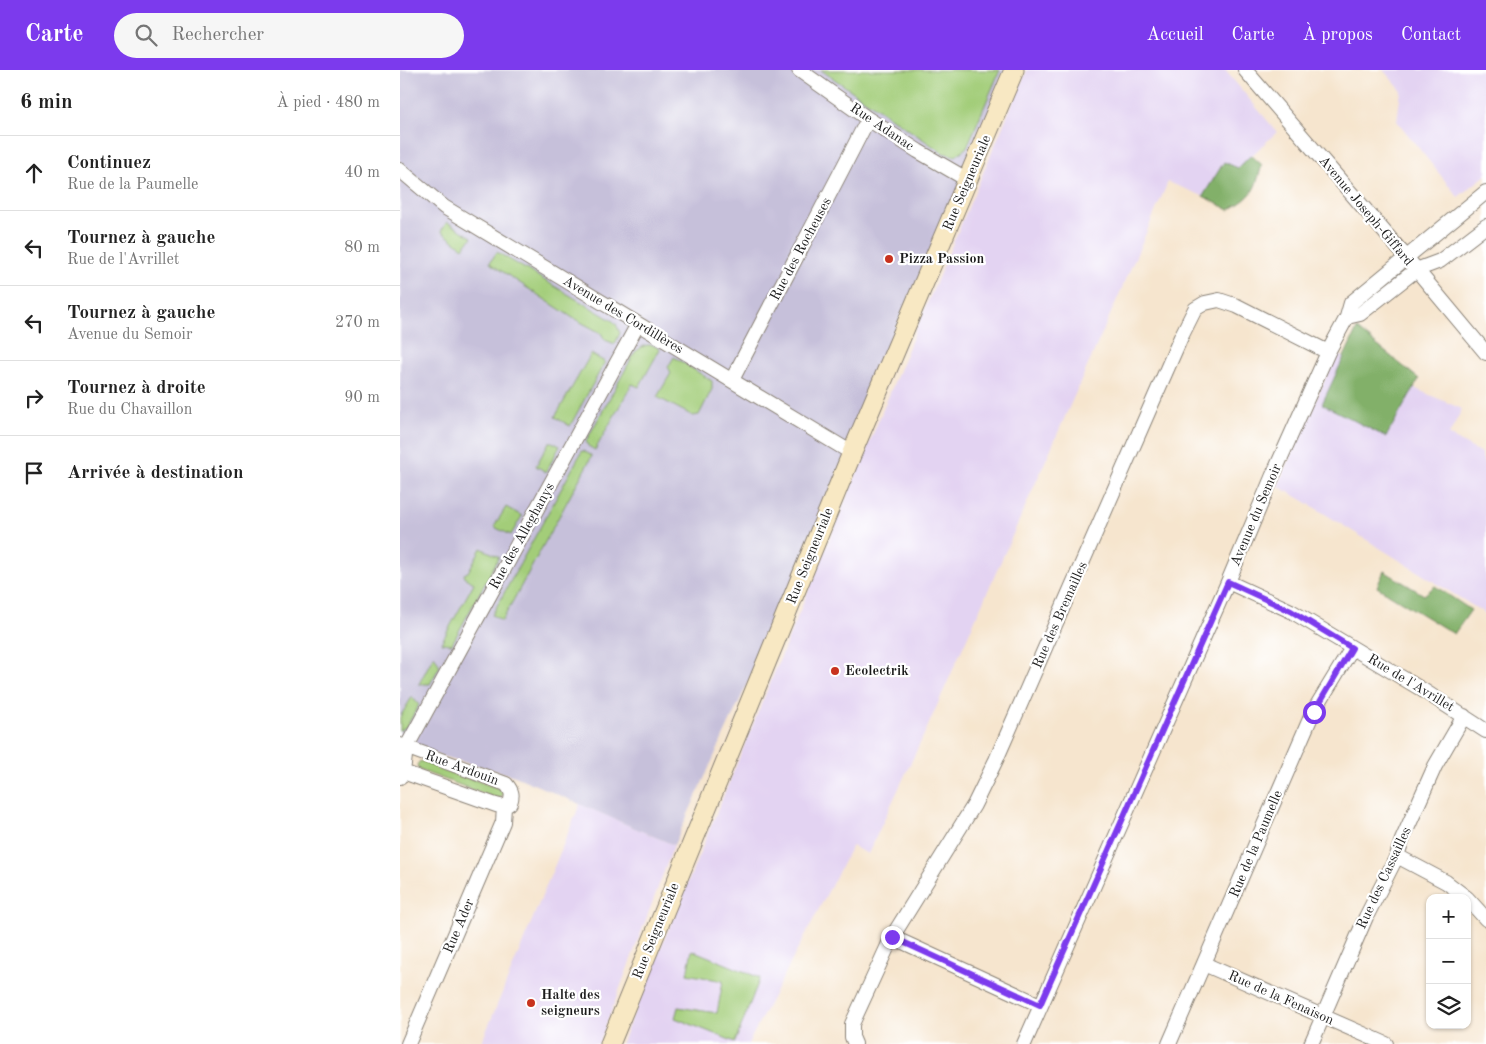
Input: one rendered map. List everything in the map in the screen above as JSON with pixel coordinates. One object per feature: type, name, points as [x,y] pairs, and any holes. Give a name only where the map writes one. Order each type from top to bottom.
[{"type":"street","name":"Rue Adanac","points":[[800,70],[868,119],[968,180]]},
{"type":"street","name":"Rue Seigneuriale","points":[[610,1044],[852,453],[1014,70]]},
{"type":"street","name":"Avenue Joseph-Giffard","points":[[1244,70],[1406,257],[1486,353]]},
{"type":"street","name":"Rue des Rocheuses","points":[[732,380],[820,215],[868,119]]},
{"type":"street","name":"Avenue des Cordillères","points":[[400,170],[444,207],[852,453]]},
{"type":"street","name":"Avenue du Semoir","points":[[1024,1044],[1228,582],[1273,475],[1328,352],[1347,317],[1351,303],[1486,192]]},
{"type":"street","points":[[1347,317],[1360,314],[1416,270],[1440,262],[1486,226]]},
{"type":"street","name":"Rue des Bremailles","points":[[855,1044],[852,1037],[852,1024],[892,937],[974,805],[996,760],[1181,337],[1195,309],[1205,303],[1220,300],[1237,306],[1328,352]]},
{"type":"street","name":"Rue des Alleghanys","points":[[403,747],[638,324]]},
{"type":"street","name":"Rue de l'Avrillet","points":[[1228,582],[1291,611],[1486,731]]},
{"type":"street","name":"Rue de la Paumelle","points":[[1169,1044],[1314,712],[1352,648]]},
{"type":"street","name":"Rue des Cassailles","points":[[1312,1044],[1366,917],[1397,856],[1402,840],[1435,766],[1464,716]]},
{"type":"street","points":[[401,773],[403,747]]},
{"type":"street","name":"Rue Ardouin","points":[[401,773],[496,806],[504,806],[510,803],[512,794],[506,784],[403,747]]},
{"type":"street","name":"Rue Ader","points":[[408,1044],[503,822],[504,806]]},
{"type":"street","points":[[1397,856],[1446,882],[1462,894]]},
{"type":"street","points":[[1471,902],[1486,919]]},
{"type":"street","points":[[892,937],[1040,1005]]},
{"type":"street","name":"Rue de la Fenaison","points":[[1204,964],[1386,1044]]},
{"type":"shaded area","points":[[400,70],[1014,70],[852,453],[674,845],[515,776],[400,745]]},
{"type":"shaded area","points":[[1027,70],[1225,70],[1277,132],[1238,168],[1224,162],[1203,196],[1168,182],[928,726],[868,854],[852,846],[748,1044],[621,1044],[920,320]]},
{"type":"shaded area","points":[[1383,70],[1486,70],[1486,175],[1458,197],[1397,121],[1401,90]]},
{"type":"shaded area","points":[[1336,354],[1462,409],[1449,435],[1481,453],[1486,471],[1486,614],[1278,486]]},
{"type":"shaded area","points":[[580,804],[674,845],[599,1044],[481,1044]]},
{"type":"green space","points":[[821,70],[1000,70],[967,147],[956,156],[943,153]]},
{"type":"green space","points":[[1251,155],[1262,165],[1255,187],[1244,200],[1229,210],[1203,196],[1224,162],[1238,168]]},
{"type":"green space","points":[[447,222],[472,237],[463,248],[441,231]]},
{"type":"green space","points":[[497,252],[613,321],[620,333],[615,344],[605,340],[601,333],[573,318],[491,264],[490,262]]},
{"type":"green space","points":[[1357,329],[1419,379],[1386,437],[1322,404]]},
{"type":"green space","points":[[647,345],[653,345],[660,349],[639,387],[632,384],[595,450],[588,446],[586,441],[635,352]]},
{"type":"green space","points":[[591,354],[605,362],[570,426],[555,417]]},
{"type":"green space","points":[[674,357],[712,381],[712,389],[699,415],[693,416],[657,397],[671,373],[668,367]]},
{"type":"green space","points":[[549,442],[560,446],[546,472],[536,466]]},
{"type":"green space","points":[[582,451],[592,456],[502,621],[492,615]]},
{"type":"green space","points":[[506,507],[522,516],[511,535],[494,527]]},
{"type":"green space","points":[[481,548],[499,557],[452,644],[441,643],[474,583],[465,578],[464,574],[468,572]]},
{"type":"green space","points":[[1384,571],[1424,595],[1435,586],[1471,610],[1454,634],[1377,587]]},
{"type":"green space","points":[[434,655],[440,666],[430,684],[419,684]]},
{"type":"green space","points":[[412,697],[419,705],[407,726],[400,731],[400,717]]},
{"type":"green space","points":[[420,761],[501,789],[503,794],[500,798],[495,798],[419,770],[417,765]]},
{"type":"green space","points":[[692,950],[760,978],[735,1042],[675,1018],[678,1007],[717,1013],[723,981],[687,974]]},
{"type":"place","name":"Pizza Passion","points":[[889,259]]},
{"type":"place","name":"Ecolectrik","points":[[835,671]]},
{"type":"place","name":"Halte des seigneurs","points":[[531,1003]]},
{"type":"route","points":[[892,937],[1040,1005],[1228,582],[1291,611],[1352,648],[1314,712]]}]
